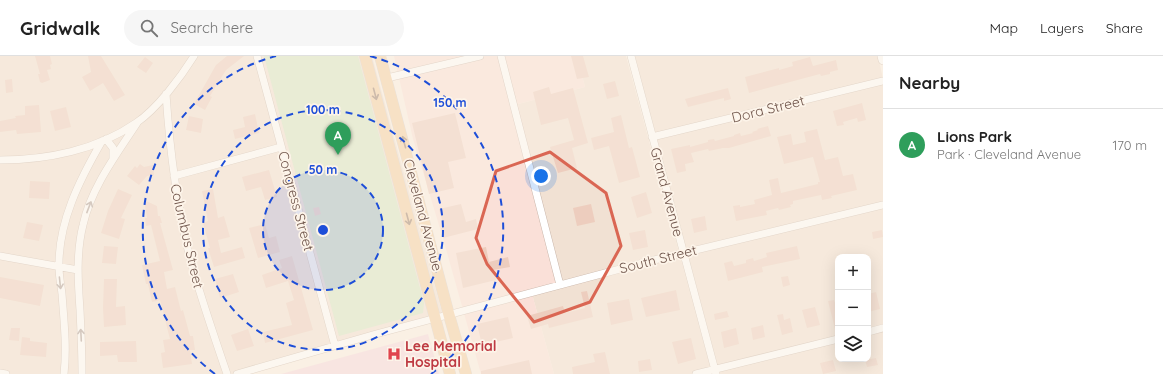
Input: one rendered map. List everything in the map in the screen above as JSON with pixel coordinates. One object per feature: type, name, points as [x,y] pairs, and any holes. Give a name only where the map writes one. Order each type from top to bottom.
[{"type":"main road","name":"Cleveland Avenue","points":[[380,56],[466,374]]},
{"type":"main road","name":"Cleveland Avenue","points":[[365,58],[450,374]]},
{"type":"main road","points":[[365,58],[386,78]]},
{"type":"street","points":[[0,160],[20,160],[71,152],[104,140],[136,123],[150,112],[166,94],[194,56]]},
{"type":"street","name":"Congress Street","points":[[257,56],[335,346]]},
{"type":"street","points":[[386,78],[480,56]]},
{"type":"street","points":[[501,56],[560,284]]},
{"type":"street","name":"Grand Avenue","points":[[631,56],[715,371]]},
{"type":"street","points":[[882,56],[883,60]]},
{"type":"street","name":"Dora Street","points":[[652,137],[883,81]]},
{"type":"street","name":"Columbus Street","points":[[166,94],[169,144],[192,268],[226,374]]},
{"type":"street","points":[[82,374],[78,255],[83,224],[93,195],[136,123]]},
{"type":"street","points":[[104,140],[113,148],[113,160]]},
{"type":"street","points":[[64,374],[65,342],[59,267],[61,237],[71,206],[88,166],[104,140]]},
{"type":"street","points":[[174,176],[281,147]]},
{"type":"street","name":"South Street","points":[[236,374],[560,284],[684,252],[883,205]]},
{"type":"street","points":[[0,256],[78,270]]},
{"type":"street","points":[[871,331],[883,328]]},
{"type":"street","points":[[696,374],[715,371],[835,340]]},
{"type":"street","points":[[0,374],[6,374]]},
{"type":"highlighted area","points":[[550,152],[606,193],[621,246],[590,302],[534,322],[487,264],[476,238],[496,171]]},
{"type":"shaded area","points":[[0,56],[372,56],[443,316],[235,374],[0,374]]},
{"type":"shaded area","points":[[394,56],[577,56],[585,87],[518,104],[562,287],[532,294],[554,374],[481,374],[413,139]]},
{"type":"shaded area","points":[[577,56],[626,56],[712,374],[554,374],[532,294],[518,104],[585,87]]},
{"type":"shaded area","points":[[635,56],[878,56],[883,79],[883,374],[720,374]]},
{"type":"shaded area","name":"Lee Memorial Hospital","points":[[428,334],[439,374],[281,374]]},
{"type":"green space","points":[[264,56],[358,56],[424,303],[423,313],[339,336]]},
{"type":"building","points":[[35,56],[50,56],[52,64],[50,65],[51,69],[47,70],[50,80],[42,83],[40,82],[38,74],[40,74]]},
{"type":"building","points":[[88,56],[101,56],[125,95],[114,101],[103,83],[90,91],[82,77],[91,72]]},
{"type":"building","points":[[227,56],[244,56],[226,70],[210,96],[212,97],[205,110],[194,104],[216,65]]},
{"type":"building","points":[[571,56],[583,56],[589,77],[577,79]]},
{"type":"building","points":[[145,57],[153,63],[146,73],[137,67]]},
{"type":"building","points":[[810,57],[813,66],[836,60],[838,70],[830,72],[830,74],[821,76],[820,74],[749,93],[745,77],[793,66],[792,62]]},
{"type":"building","points":[[12,79],[13,92],[6,93],[5,80]]},
{"type":"building","points":[[615,81],[619,96],[607,99],[603,84]]},
{"type":"building","points":[[549,87],[551,94],[573,88],[588,143],[572,148],[577,168],[558,173],[550,147],[574,140],[568,118],[541,125],[533,92]]},
{"type":"building","points":[[728,88],[731,99],[724,101],[724,98],[688,107],[685,99]]},
{"type":"building","points":[[862,103],[866,120],[858,122],[857,118],[843,122],[844,125],[837,126],[833,111]]},
{"type":"building","points":[[39,105],[41,132],[17,134],[16,130],[0,132],[0,121],[16,118],[15,116],[25,115],[25,106]]},
{"type":"building","points":[[66,107],[71,127],[55,131],[50,111]]},
{"type":"building","points":[[455,113],[466,158],[448,162],[454,188],[429,194],[412,123]]},
{"type":"building","points":[[255,114],[259,133],[235,139],[233,130],[245,127],[243,117]]},
{"type":"building","points":[[621,115],[629,148],[632,147],[640,177],[619,183],[609,146],[594,150],[591,138],[614,132],[611,118]]},
{"type":"building","points":[[189,116],[203,119],[201,133],[186,130]]},
{"type":"building","points":[[768,126],[771,136],[729,148],[709,151],[708,149],[691,153],[694,162],[685,164],[686,171],[677,173],[671,149],[690,145],[690,147],[708,142],[708,140],[714,139],[715,141],[740,133],[741,136],[753,133],[752,132],[758,130],[757,129]]},
{"type":"building","points":[[817,129],[825,160],[838,157],[843,176],[853,174],[857,190],[831,196],[832,198],[822,200],[821,195],[793,201],[793,204],[790,205],[791,207],[766,211],[767,215],[736,221],[733,206],[740,205],[740,207],[755,204],[754,200],[772,195],[769,180],[778,178],[781,193],[818,184],[818,182],[820,182],[813,157],[784,164],[777,137],[791,134],[793,145],[806,142],[804,132]]},
{"type":"building","points":[[140,164],[144,167],[153,165],[154,175],[147,176],[139,185],[127,176],[135,166],[137,168]]},
{"type":"building","points":[[269,170],[277,197],[265,200],[261,187],[246,191],[242,177]]},
{"type":"building","points":[[30,181],[50,182],[49,199],[29,198]]},
{"type":"building","points":[[118,189],[132,195],[121,218],[125,219],[119,239],[101,233],[108,211]]},
{"type":"building","points":[[213,189],[218,218],[224,216],[230,237],[218,240],[221,253],[242,247],[245,258],[214,267],[208,248],[210,248],[203,223],[208,221],[202,191]]},
{"type":"building","points":[[646,192],[652,213],[637,218],[631,197]]},
{"type":"building","points":[[144,200],[157,206],[158,216],[160,216],[162,223],[160,223],[173,270],[164,272],[167,289],[175,287],[181,311],[183,310],[190,336],[193,336],[195,350],[190,350],[192,364],[163,368],[161,353],[165,352],[163,340],[170,339],[160,300],[152,302],[142,265],[160,261],[151,225],[146,226],[145,218],[147,218]]},
{"type":"building","points":[[461,204],[466,222],[476,219],[478,229],[443,238],[441,228],[444,227],[439,209]]},
{"type":"building","points":[[591,204],[595,222],[577,226],[573,208]]},
{"type":"building","points":[[319,207],[321,214],[315,216],[313,208]]},
{"type":"building","points":[[705,216],[707,230],[694,233],[691,219]]},
{"type":"building","points":[[27,222],[43,225],[39,241],[23,238]]},
{"type":"building","points":[[265,224],[269,238],[276,236],[280,252],[258,258],[249,228]]},
{"type":"building","points":[[645,230],[648,247],[633,250],[629,233]]},
{"type":"building","points":[[882,230],[883,237],[873,239],[872,232]]},
{"type":"building","points":[[104,246],[118,247],[116,264],[102,263]]},
{"type":"building","points":[[797,246],[800,259],[762,267],[763,272],[728,281],[724,263],[732,261],[734,266],[746,263],[746,260],[753,258],[754,261],[767,257],[766,253]]},
{"type":"building","points":[[486,247],[489,262],[508,257],[510,267],[493,270],[496,280],[463,288],[456,253]]},
{"type":"building","points":[[292,256],[313,330],[265,343],[263,332],[292,325],[286,303],[294,300],[288,281],[266,288],[262,275],[282,268],[279,260]]},
{"type":"building","points":[[233,274],[239,292],[220,298],[215,279]]},
{"type":"building","points":[[788,276],[790,285],[783,287],[781,277]]},
{"type":"building","points":[[0,277],[44,285],[40,306],[0,298]]},
{"type":"building","points":[[104,279],[117,279],[116,307],[125,306],[126,325],[104,327]]},
{"type":"building","points":[[676,290],[680,310],[646,317],[641,298]]},
{"type":"building","points":[[587,291],[593,317],[549,328],[548,324],[531,329],[527,316],[563,306],[565,313],[585,308],[581,292]]},
{"type":"building","points":[[876,292],[880,309],[871,311],[871,293]]},
{"type":"building","points":[[629,299],[633,320],[611,325],[607,303]]},
{"type":"building","points":[[834,300],[835,303],[835,329],[828,301]]},
{"type":"building","points":[[815,307],[820,325],[807,328],[802,310]]},
{"type":"building","points":[[727,311],[729,317],[715,320],[714,314]]},
{"type":"building","points":[[783,314],[784,320],[790,318],[793,332],[782,335],[777,315]]},
{"type":"building","points":[[508,317],[513,338],[482,345],[477,324]]},
{"type":"building","points":[[763,325],[765,337],[753,340],[751,328]]},
{"type":"building","points":[[11,328],[20,328],[19,341],[9,340]]},
{"type":"building","points":[[736,328],[739,344],[724,348],[721,332]]},
{"type":"building","points":[[248,329],[254,346],[237,351],[231,335]]},
{"type":"building","points":[[22,337],[30,338],[30,341],[47,343],[46,357],[20,355]]},
{"type":"building","points":[[691,338],[696,359],[678,364],[672,342]]},
{"type":"building","points":[[136,341],[137,362],[118,362],[117,355],[100,356],[100,342]]},
{"type":"building","points":[[605,352],[610,374],[573,374],[572,367],[595,362],[593,354]]},
{"type":"building","points":[[876,358],[878,365],[867,367],[866,362],[871,362],[871,359]]},
{"type":"building","points":[[650,359],[652,370],[639,372],[638,361]]},
{"type":"building","points":[[529,360],[532,374],[481,374],[481,371]]},
{"type":"building","points":[[833,360],[836,371],[823,374],[820,363]]},
{"type":"place","name":"Lions Park","points":[[338,155]]},
{"type":"place","name":"Lee Memorial Hospital","points":[[394,354]]}]
